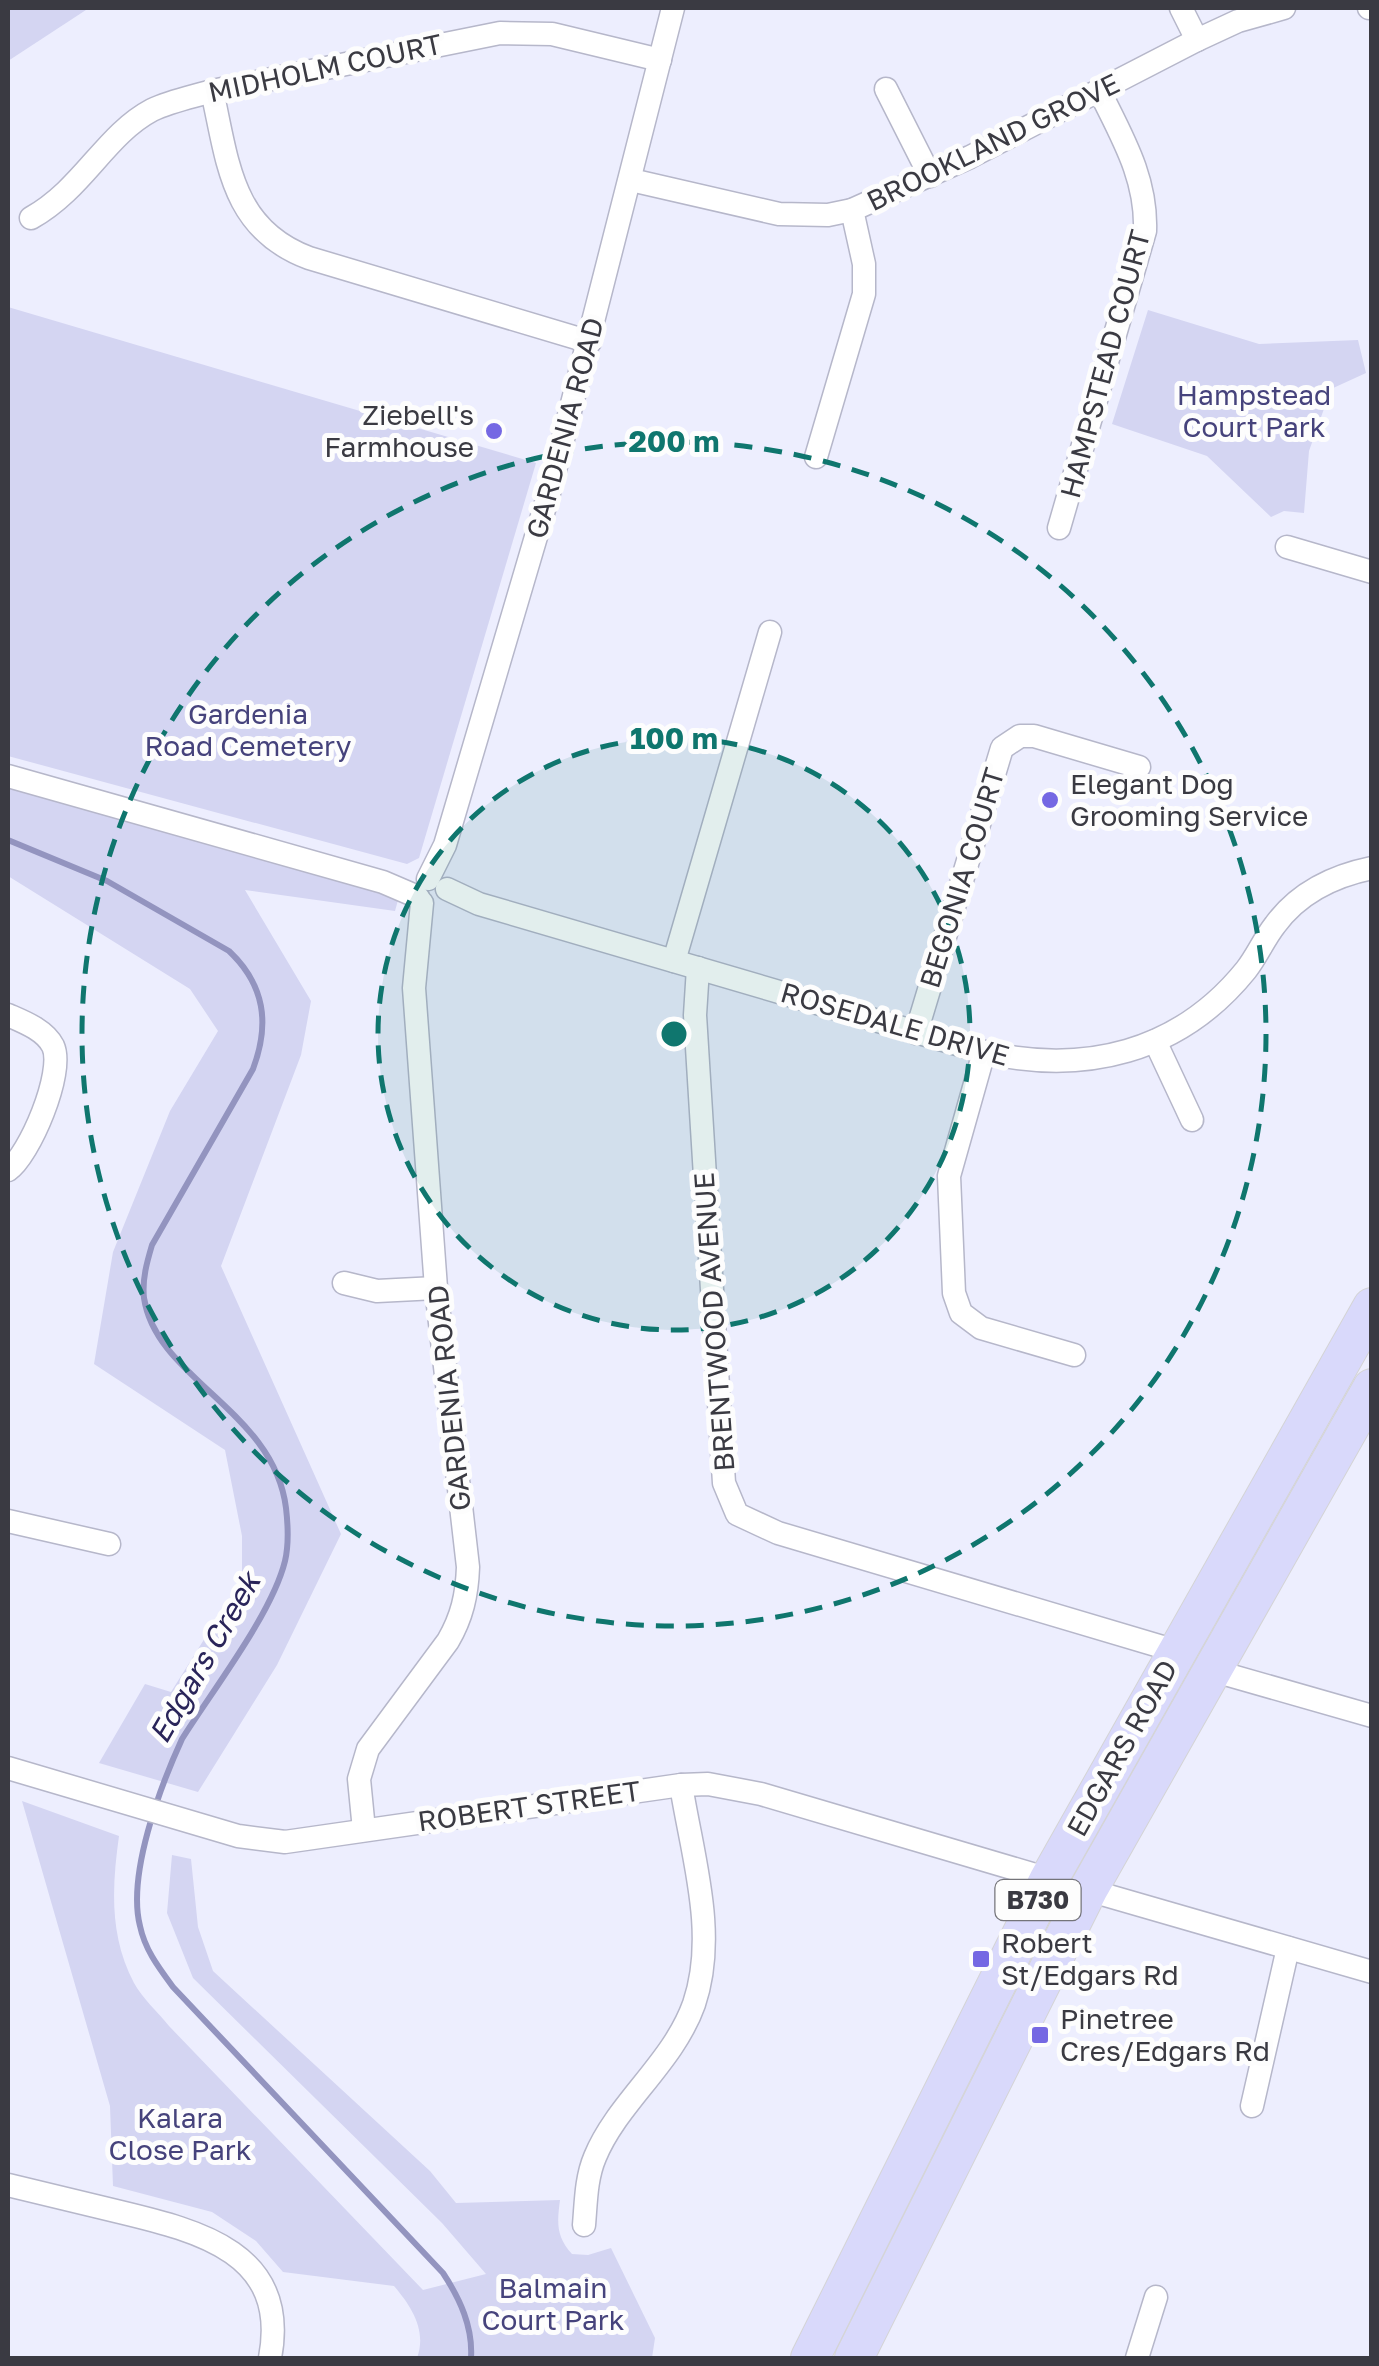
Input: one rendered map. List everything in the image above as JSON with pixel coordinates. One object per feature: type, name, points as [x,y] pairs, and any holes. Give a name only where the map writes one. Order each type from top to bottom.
[{"type":"main road","name":"EDGARS ROAD","points":[[810,2358],[1048,1879],[1372,1307]]},
{"type":"main road","name":"EDGARS ROAD","points":[[854,2358],[1088,1890],[1372,1388]]},
{"type":"main road","points":[[1274,1478],[1309,1498]]},
{"type":"main road","points":[[911,2155],[948,2171]]},
{"type":"street","name":"GARDENIA ROAD","points":[[364,1830],[359,1780],[368,1750],[448,1641],[458,1623],[467,1589],[468,1567],[436,1288],[414,988],[418,935],[590,342],[674,8]]},
{"type":"street","points":[[1181,8],[1198,40]]},
{"type":"street","name":"BROOKLAND GROVE","points":[[631,180],[779,214],[828,215],[852,210],[930,176],[1238,21],[1284,8]]},
{"type":"street","name":"MIDHOLM COURT","points":[[32,218],[73,189],[134,122],[162,106],[212,91],[500,33],[552,34],[660,60]]},
{"type":"street","points":[[886,89],[930,176]]},
{"type":"street","name":"HAMPSTEAD COURT","points":[[1059,528],[1144,231],[1142,188],[1136,163],[1099,90]]},
{"type":"street","points":[[212,91],[235,189],[259,228],[276,242],[309,258],[590,342]]},
{"type":"street","points":[[816,457],[866,280],[852,210]]},
{"type":"street","points":[[1287,548],[1372,572]]},
{"type":"street","points":[[674,961],[770,632]]},
{"type":"street","name":"BEGONIA COURT","points":[[916,1033],[1002,748],[1020,736],[1034,736],[1138,767]]},
{"type":"street","name":"ROSEDALE DRIVE","points":[[8,776],[383,882],[479,904],[984,1052],[1030,1061],[1060,1063],[1123,1053],[1192,1021],[1232,987],[1274,926],[1305,894],[1336,877],[1372,868]]},
{"type":"street","name":"BRENTWOOD AVENUE","points":[[698,968],[695,1015],[724,1483],[737,1514],[778,1533],[1176,1650]]},
{"type":"street","points":[[8,1014],[51,1042],[56,1068],[24,1154],[8,1170]]},
{"type":"street","points":[[1156,1041],[1192,1120]]},
{"type":"street","points":[[984,1052],[949,1176],[954,1293],[961,1313],[981,1328],[1074,1355]]},
{"type":"street","points":[[344,1282],[377,1291],[436,1288]]},
{"type":"street","points":[[8,1521],[109,1544]]},
{"type":"street","points":[[1211,1670],[1372,1716]]},
{"type":"street","name":"ROBERT STREET","points":[[8,1768],[170,1816],[264,1841],[284,1842],[708,1784],[761,1794],[1048,1879]]},
{"type":"street","points":[[584,2225],[588,2178],[601,2143],[684,2028],[701,1978],[704,1924],[681,1785]]},
{"type":"street","points":[[1088,1890],[1372,1972]]},
{"type":"street","points":[[1252,2106],[1288,1948]]},
{"type":"street","points":[[8,2186],[182,2227],[221,2243],[242,2260],[261,2286],[272,2328],[270,2358]]},
{"type":"street","points":[[1137,2358],[1156,2297]]},
{"type":"green space","points":[[8,8],[89,8],[8,61]]},
{"type":"green space","name":"Gardenia Road Cemetery","points":[[8,307],[536,463],[419,858],[407,864],[8,756]]},
{"type":"green space","name":"Hampstead Court Park","points":[[1148,310],[1259,344],[1358,340],[1366,373],[1331,389],[1309,451],[1304,513],[1284,511],[1271,517],[1207,456],[1112,424]]},
{"type":"green space","points":[[8,785],[400,893],[395,911],[245,890],[311,1001],[301,1055],[221,1266],[341,1534],[277,1665],[198,1792],[99,1763],[145,1684],[171,1692],[242,1579],[242,1536],[225,1450],[94,1364],[113,1252],[170,1111],[218,1031],[190,989],[8,876]]},
{"type":"green space","points":[[22,1801],[119,1836],[114,1892],[116,1929],[137,1989],[423,2290],[486,2274],[442,2223],[193,1978],[167,1913],[172,1855],[191,1859],[198,1927],[213,1971],[430,2171],[456,2203],[560,2200],[559,2229],[572,2254],[588,2255],[611,2248],[655,2338],[652,2358],[417,2358],[419,2329],[407,2302],[394,2286],[283,2272],[256,2241],[212,2212],[113,2186],[110,2106]]},
{"type":"waterway","name":"Edgars Creek","points":[[8,840],[107,881],[229,951],[257,991],[262,1021],[253,1069],[152,1245],[145,1271],[144,1298],[153,1326],[170,1351],[239,1420],[277,1474],[286,1508],[287,1548],[268,1604],[182,1739],[164,1781],[142,1857],[137,1905],[140,1926],[149,1951],[173,1987],[443,2273],[464,2314],[471,2358]]},
{"type":"place","name":"Ziebell's Farmhouse","points":[[494,431]]},
{"type":"place","name":"Elegant Dog Grooming Service","points":[[1050,800]]},
{"type":"place","name":"Robert St/Edgars Rd","points":[[981,1959]]},
{"type":"place","name":"Pinetree Cres/Edgars Rd","points":[[1040,2035]]},
{"type":"park label","name":"Kalara Close Park","points":[[180,2134]]},
{"type":"park label","name":"Balmain Court Park","points":[[553,2304]]}]
